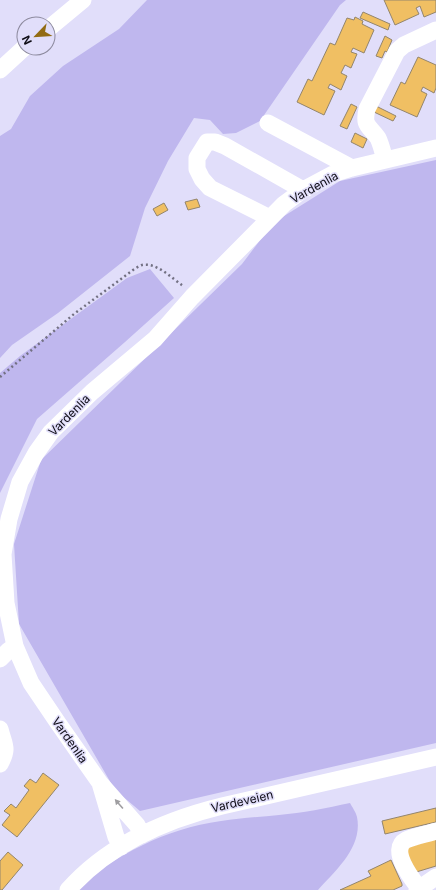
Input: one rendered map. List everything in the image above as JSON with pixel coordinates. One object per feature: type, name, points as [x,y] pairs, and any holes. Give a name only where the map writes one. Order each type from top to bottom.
[{"type":"street","points":[[56,22],[83,0]]},
{"type":"street","points":[[385,160],[378,139],[369,128],[365,120],[367,109],[397,51],[404,45],[436,30]]},
{"type":"street","points":[[0,70],[16,55]]},
{"type":"street","points":[[268,123],[352,168]]},
{"type":"street","points":[[270,218],[210,188],[202,179],[197,169],[197,158],[207,142],[215,142],[225,146],[303,190]]},
{"type":"street","name":"Vardenlia","points":[[142,836],[137,825],[100,783],[58,723],[31,682],[15,646],[6,603],[3,554],[9,519],[20,482],[36,453],[51,432],[92,392],[155,339],[192,297],[284,204],[303,190],[333,174],[436,148]]},
{"type":"street","points":[[0,659],[15,646]]},
{"type":"street","points":[[0,729],[6,744],[6,754],[0,764]]},
{"type":"street","name":"Vardeveien","points":[[68,890],[89,868],[121,847],[175,820],[196,812],[436,757]]},
{"type":"street","name":"Vardenlia","points":[[100,783],[116,836],[121,847]]},
{"type":"street","points":[[436,831],[406,840],[399,848],[400,855],[418,889],[436,877]]},
{"type":"path","points":[[0,377],[74,314],[133,270],[143,265],[152,266],[166,273],[182,286],[192,297]]},
{"type":"shaded area","points":[[147,0],[346,0],[340,5],[260,121],[236,133],[223,134],[210,120],[194,118],[168,161],[145,208],[130,256],[58,313],[12,345],[0,358],[0,136],[11,129],[30,96],[63,66],[119,29]]},
{"type":"shaded area","points":[[436,160],[436,743],[140,811],[115,790],[19,624],[14,544],[41,460],[242,264],[273,223],[340,181]]},
{"type":"shaded area","points":[[150,269],[174,298],[37,419],[0,493],[0,373],[20,356],[127,278]]},
{"type":"shaded area","points":[[350,803],[357,817],[358,828],[356,838],[352,848],[340,866],[318,890],[72,890],[106,866],[142,845],[180,830],[221,821],[297,813]]},
{"type":"building","points":[[384,0],[436,0],[436,12],[424,17],[420,6],[416,8],[419,14],[395,25]]},
{"type":"building","points":[[363,12],[390,24],[388,30],[360,18]]},
{"type":"building","points":[[355,17],[363,21],[362,24],[374,30],[364,53],[353,48],[351,52],[357,54],[351,68],[345,65],[341,73],[347,76],[341,90],[330,84],[328,88],[335,91],[324,115],[297,102],[308,79],[312,81],[330,43],[335,45],[347,18],[354,20]]},
{"type":"building","points":[[385,36],[392,40],[387,52],[385,51],[382,58],[376,56]]},
{"type":"building","points":[[418,57],[436,65],[436,88],[434,93],[423,87],[421,91],[427,94],[417,117],[390,105],[401,82],[405,84]]},
{"type":"building","points":[[351,104],[357,107],[347,129],[340,126]]},
{"type":"building","points":[[376,106],[396,116],[393,121],[374,112]]},
{"type":"building","points":[[355,133],[367,139],[363,148],[351,142]]},
{"type":"building","points":[[197,199],[200,207],[188,210],[185,202]]},
{"type":"building","points":[[164,203],[168,210],[157,216],[153,209]]},
{"type":"building","points":[[43,773],[59,785],[17,837],[2,825],[10,815],[4,811],[11,804],[16,808],[29,790],[24,786],[30,779],[36,783]]},
{"type":"building","points":[[436,808],[436,822],[385,834],[382,821]]},
{"type":"building","points":[[436,838],[436,866],[413,873],[405,848]]},
{"type":"building","points":[[8,852],[23,865],[2,890],[0,890],[0,861]]},
{"type":"building","points":[[391,860],[402,886],[393,890],[340,890],[371,876],[368,871]]}]
